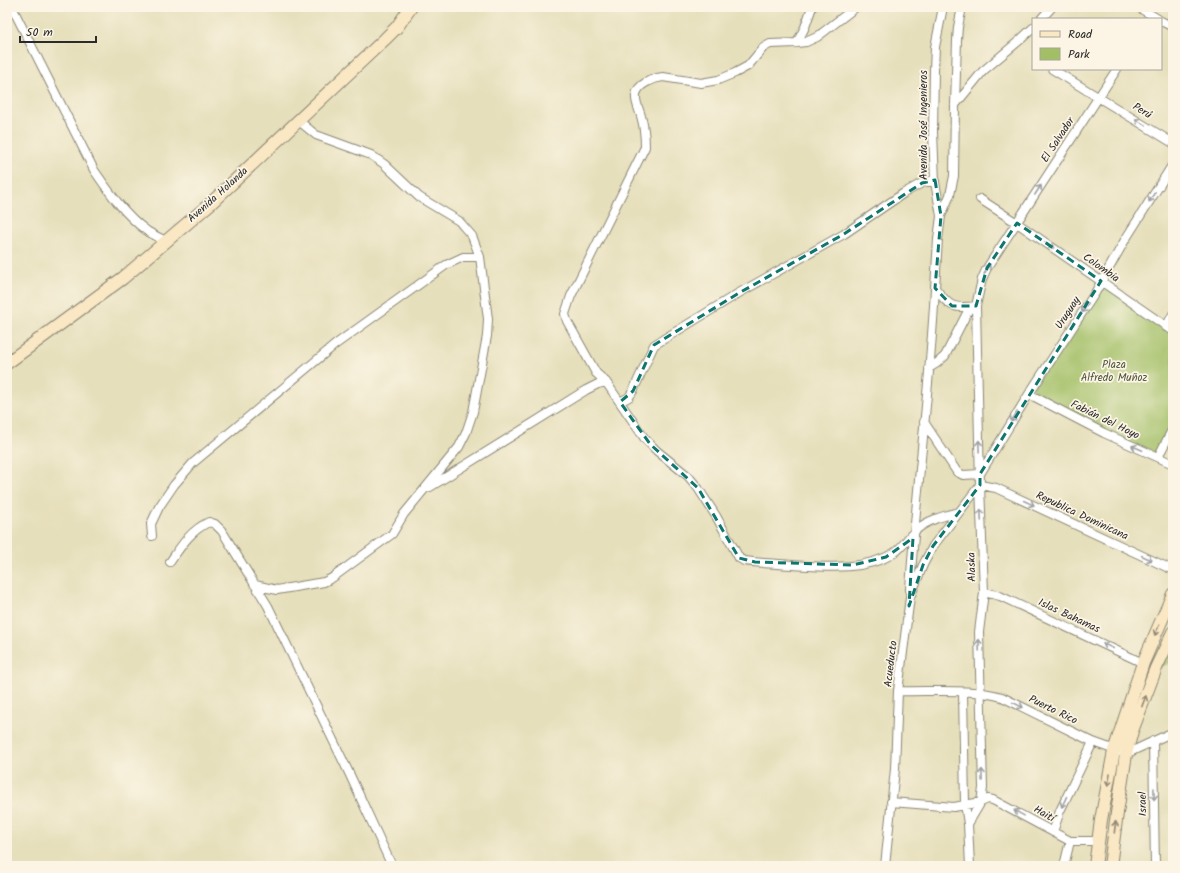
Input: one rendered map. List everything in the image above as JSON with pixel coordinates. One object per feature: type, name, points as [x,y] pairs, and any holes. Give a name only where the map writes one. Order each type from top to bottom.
[{"type":"street","points":[[12,7],[94,170],[110,193],[132,219],[148,232],[166,241]]},
{"type":"street","name":"Avenida Holanda","points":[[7,363],[123,278],[211,203],[385,38],[397,26],[411,7]]},
{"type":"street","points":[[797,43],[805,27],[812,7]]},
{"type":"street","points":[[856,7],[817,37],[806,42],[770,44],[763,48],[748,66],[718,80],[701,83],[658,77],[649,80],[638,89],[636,95],[645,135],[645,147],[571,296],[565,314],[567,321],[588,362],[596,373],[606,382],[650,444],[688,476],[698,488],[716,516],[738,558],[744,561],[824,567],[853,566],[873,562],[893,553],[903,546],[913,532],[928,521],[940,516],[959,512]]},
{"type":"street","name":"Avenida José Ingenieros","points":[[909,606],[913,532],[929,368],[941,216],[935,180],[933,132],[935,47],[943,7]]},
{"type":"street","points":[[941,216],[950,195],[954,176],[954,105],[958,27],[962,7]]},
{"type":"street","points":[[1042,18],[1052,7]]},
{"type":"street","points":[[1138,7],[1152,18],[1156,7]]},
{"type":"street","points":[[1162,22],[1173,28]]},
{"type":"street","points":[[954,105],[983,71],[1032,29]]},
{"type":"street","name":"Perú","points":[[1054,70],[1173,143]]},
{"type":"street","name":"El Salvador","points":[[973,306],[987,268],[1116,70]]},
{"type":"street","points":[[255,585],[277,590],[324,582],[332,578],[389,537],[404,514],[459,447],[466,434],[473,412],[487,336],[488,319],[480,257],[472,236],[459,221],[419,197],[384,164],[371,155],[316,136],[299,121]]},
{"type":"street","name":"Uruguay","points":[[980,474],[1029,394],[1102,281],[1125,240],[1173,164]]},
{"type":"street","points":[[620,402],[629,397],[633,391],[654,345],[739,293],[844,234],[904,193],[922,183],[935,180]]},
{"type":"street","name":"Colombia","points":[[980,199],[1173,331]]},
{"type":"street","points":[[152,536],[151,524],[159,507],[174,485],[193,463],[336,344],[446,264],[463,257],[480,257]]},
{"type":"street","points":[[935,288],[944,300],[952,306],[959,308],[973,306]]},
{"type":"street","points":[[929,368],[938,363],[945,356],[973,306]]},
{"type":"street","name":"Alaska","points":[[968,824],[981,802],[983,788],[979,632],[984,592],[973,306]]},
{"type":"street","points":[[1166,327],[1173,314]]},
{"type":"street","points":[[422,491],[586,390],[606,382]]},
{"type":"street","name":"Fabián del Hoyo","points":[[1029,394],[1104,434],[1173,464]]},
{"type":"street","points":[[924,422],[957,472],[963,475],[980,474]]},
{"type":"street","points":[[1158,457],[1173,428]]},
{"type":"street","name":"Acueducto","points":[[885,866],[892,802],[898,692],[909,606],[914,587],[933,546],[980,485]]},
{"type":"street","name":"Republica Dominicana","points":[[980,485],[996,488],[1173,570]]},
{"type":"street","points":[[170,562],[186,539],[200,526],[209,522],[215,524],[222,531],[272,613],[392,866]]},
{"type":"street","name":"Islas Bahamas","points":[[984,592],[1000,596],[1143,663]]},
{"type":"street","points":[[1095,866],[1114,751],[1143,663],[1173,594]]},
{"type":"street","points":[[1110,866],[1126,754],[1137,717],[1156,668],[1173,632]]},
{"type":"street","name":"Puerto Rico","points":[[898,692],[981,692],[1002,697],[1093,742],[1114,751],[1126,754]]},
{"type":"street","points":[[963,692],[965,804],[968,824],[970,866]]},
{"type":"street","points":[[1126,754],[1173,732]]},
{"type":"street","name":"Israel","points":[[1153,741],[1155,866]]},
{"type":"street","points":[[1053,832],[1060,811],[1093,742]]},
{"type":"street","name":"Haití","points":[[892,802],[954,807],[981,802],[988,799],[1070,841],[1098,841]]},
{"type":"street","points":[[1064,866],[1070,841]]},
{"type":"highlighted area","points":[[935,180],[941,216],[935,288],[952,306],[976,306],[987,268],[1017,223],[1101,281],[980,474],[980,485],[933,546],[923,565],[909,606],[913,538],[886,557],[853,565],[755,562],[739,558],[698,488],[650,444],[620,402],[633,391],[654,345],[739,293],[844,234],[922,183]]},
{"type":"green space","name":"Plaza Alfredo Muñoz","points":[[1101,281],[1173,331],[1173,428],[1158,457],[1029,394]]},
{"type":"green space","points":[[1173,632],[1173,661],[1156,668]]}]
